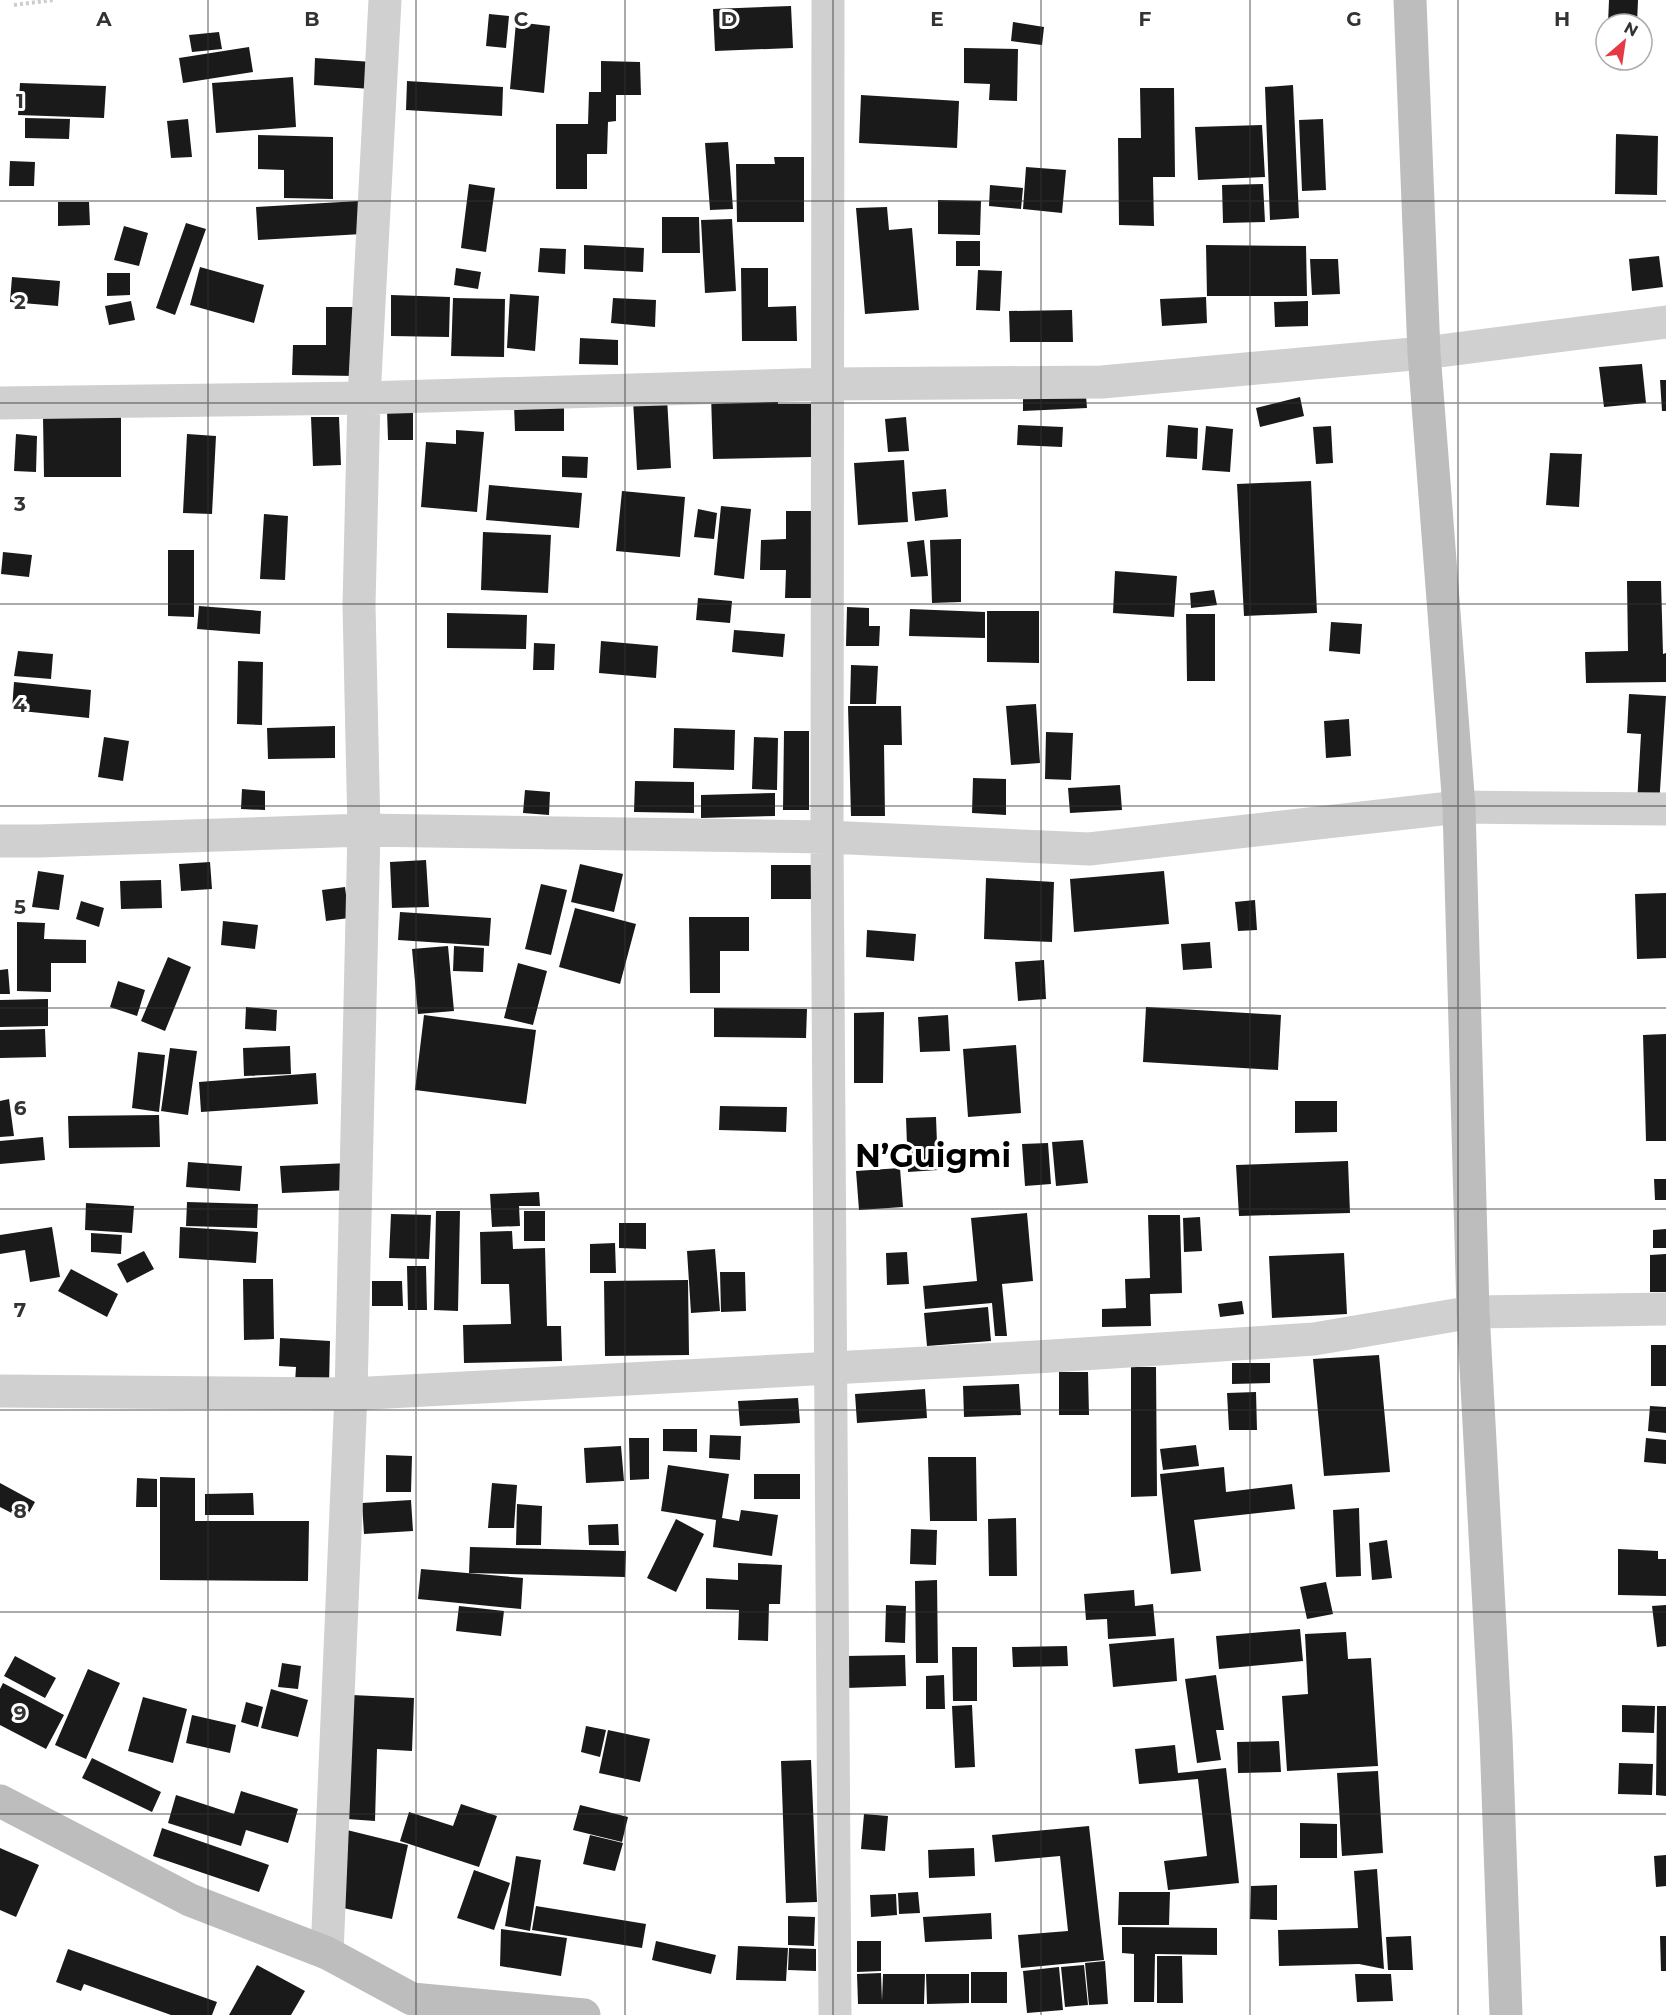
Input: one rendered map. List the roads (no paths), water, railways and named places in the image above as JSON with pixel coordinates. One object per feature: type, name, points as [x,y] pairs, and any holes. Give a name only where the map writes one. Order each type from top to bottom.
[{"type":"street","points":[[327,1953],[351,1394],[364,830],[359,605],[364,398],[385,0]]},
{"type":"street","points":[[828,0],[827,837],[835,2015]]},
{"type":"street","points":[[1410,0],[1424,353],[1459,807],[1473,1312],[1496,1737],[1506,2015]]},
{"type":"street","points":[[0,403],[364,398],[828,384],[1102,382],[1424,353],[1666,322]]},
{"type":"street","points":[[0,841],[364,830],[827,837],[1089,849],[1459,807],[1666,809]]},
{"type":"street","points":[[0,1391],[351,1394],[1314,1339],[1473,1312],[1666,1309]]},
{"type":"street","points":[[0,1801],[190,1900],[327,1953],[413,2007],[584,2015]]},
{"type":"district","name":"N’Guigmi","points":[[933,1155]]}]
